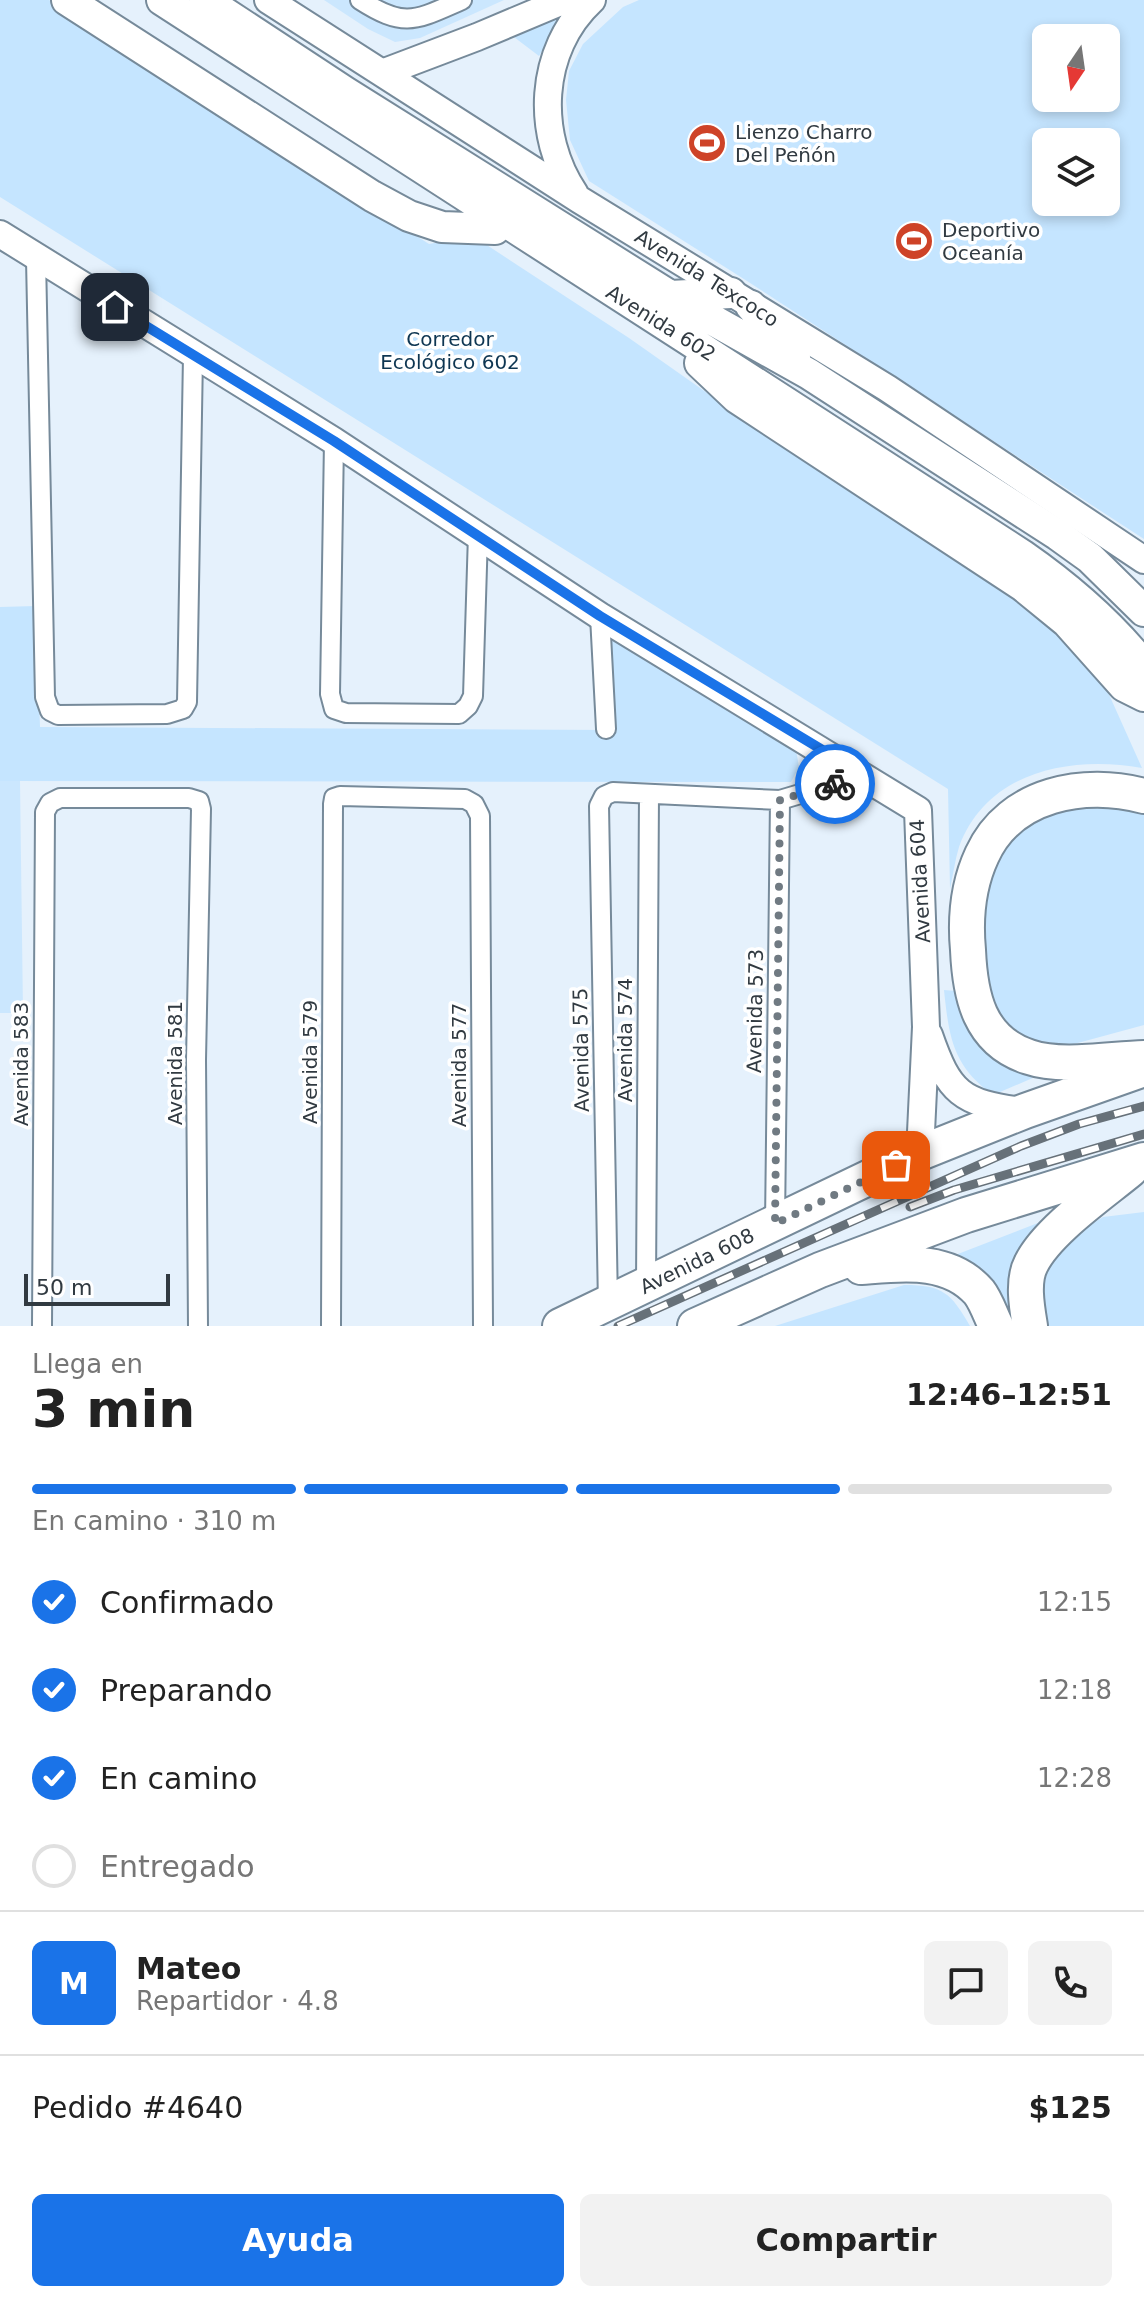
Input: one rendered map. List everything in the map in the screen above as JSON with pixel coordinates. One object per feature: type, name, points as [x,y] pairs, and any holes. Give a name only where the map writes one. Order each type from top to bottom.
[{"type":"highway","points":[[1144,796],[1114,788],[1079,789],[1047,797],[1021,810],[982,853],[971,888],[966,924],[970,987],[978,1011],[1006,1046],[1027,1057],[1046,1061],[1144,1058]]},
{"type":"highway","name":"Avenida 608","points":[[560,1326],[920,1153],[1025,1111],[1144,1069]]},
{"type":"highway","points":[[695,1326],[820,1270],[966,1215],[1143,1160]]},
{"type":"highway","points":[[1030,1326],[1026,1299],[1030,1265],[1057,1231],[1143,1160]]},
{"type":"highway","points":[[820,1270],[913,1263],[943,1269],[980,1293],[996,1326]]},
{"type":"main road","points":[[67,0],[372,196],[442,227],[495,229]]},
{"type":"main road","name":"Avenida 602","points":[[162,0],[826,427],[1057,580],[1122,639],[1144,666]]},
{"type":"main road","name":"Avenida 602","points":[[205,0],[345,92],[670,296],[809,374],[1058,535],[1090,558],[1144,611]]},
{"type":"main road","points":[[217,35],[248,70],[295,108],[464,218],[532,240]]},
{"type":"main road","points":[[670,296],[741,300],[809,374]]},
{"type":"main road","points":[[666,326],[701,365],[737,398],[1023,586],[1067,622],[1124,686],[1144,696]]},
{"type":"street","name":"Avenida Texcoco","points":[[268,0],[580,200],[887,388],[1144,560]]},
{"type":"street","points":[[360,0],[381,13],[409,20],[427,16],[462,0]]},
{"type":"street","points":[[382,73],[565,0]]},
{"type":"street","points":[[580,200],[553,150],[547,101],[550,75],[564,38],[592,0]]},
{"type":"street","name":"Avenida 604","points":[[0,234],[334,441],[600,616],[918,810],[926,1027],[920,1153]]},
{"type":"street","points":[[36,259],[45,697],[50,711],[66,716],[167,714],[183,709],[189,692],[193,356]]},
{"type":"street","points":[[334,441],[330,694],[334,709],[346,713],[459,714],[468,706],[473,696],[478,534]]},
{"type":"street","points":[[600,616],[606,729]]},
{"type":"street","points":[[649,794],[780,800],[864,775]]},
{"type":"street","name":"Avenida 575","points":[[608,1305],[599,806],[604,796],[613,792],[649,794]]},
{"type":"street","name":"Avenida 574","points":[[646,1286],[649,794]]},
{"type":"street","name":"Avenida 583","points":[[42,1326],[45,812],[50,803],[60,798],[189,798],[199,801]]},
{"type":"street","name":"Avenida 579","points":[[331,1326],[334,798],[465,799],[474,804]]},
{"type":"street","name":"Avenida 573","points":[[775,1224],[780,800]]},
{"type":"street","name":"Avenida 581","points":[[198,1326],[196,1060],[199,801]]},
{"type":"street","name":"Avenida 577","points":[[474,804],[480,816],[483,1326]]},
{"type":"street","name":"Avenida 604","points":[[926,1027],[938,1062],[957,1091],[989,1107],[1025,1111]]},
{"type":"shaded area","points":[[324,0],[504,0],[420,38],[395,42],[368,29]]},
{"type":"shaded area","points":[[0,781],[20,781],[23,1013],[0,1013]]},
{"type":"green space","name":"Corredor Ecológico 602","points":[[0,0],[49,0],[429,244],[473,236],[629,338],[794,454],[1020,599],[1053,627],[1107,690],[1142,768],[1087,764],[1060,767],[1010,785],[989,801],[972,821],[959,847],[950,889],[948,789],[0,197]]},
{"type":"green space","name":"Deportivo Oceanía","points":[[639,0],[1144,0],[1144,539],[589,181],[570,140],[566,100],[569,71],[583,44],[623,7]]},
{"type":"green space","points":[[579,1],[539,56],[506,31]]},
{"type":"green space","points":[[36,606],[40,727],[611,730],[609,632],[796,750],[799,767],[791,782],[0,781],[0,607]]},
{"type":"green space","points":[[1090,802],[1144,811],[1144,1025],[1063,1047],[1026,1041],[1005,1028],[990,1005],[979,930],[989,868],[1020,829],[1040,816]]},
{"type":"green space","points":[[944,990],[956,991],[1013,1067],[1035,1077],[993,1095],[980,1084],[955,1050]]},
{"type":"green space","points":[[1144,1212],[1144,1326],[1040,1326],[1040,1279],[1070,1237],[1103,1217]]},
{"type":"green space","points":[[1043,1221],[1016,1326],[1011,1326],[945,1259]]},
{"type":"green space","points":[[904,1285],[928,1287],[944,1293],[970,1326],[775,1326]]},
{"type":"railway","points":[[618,1326],[1021,1146],[1079,1124],[1144,1106]]},
{"type":"railway","points":[[910,1207],[954,1190],[1144,1134]]},
{"type":"way so far","points":[[835,784],[780,800],[775,1224],[896,1165]]},
{"type":"place","name":"Lienzo Charro Del Peñón","points":[[707,143]]},
{"type":"place","name":"Deportivo Oceanía","points":[[914,241]]},
{"type":"route","points":[[115,307],[334,441],[600,616],[864,775],[835,784]]}]
